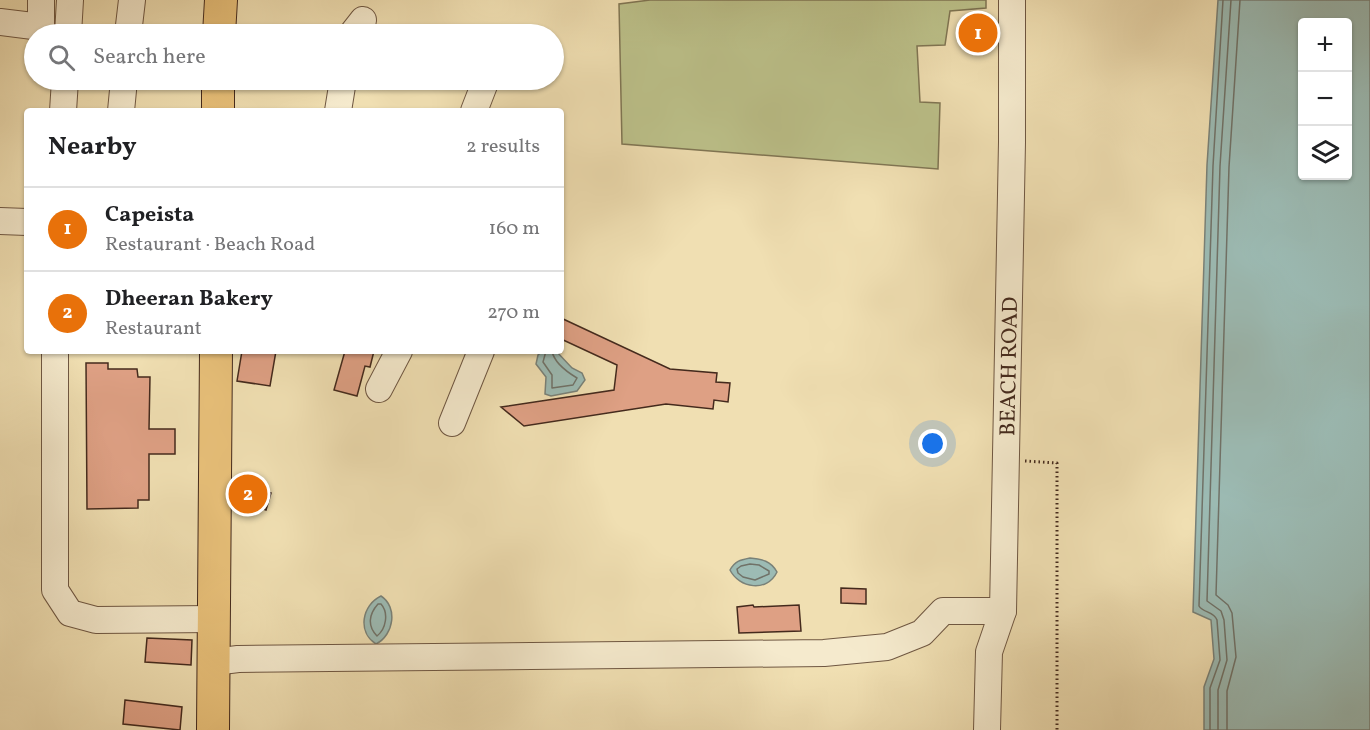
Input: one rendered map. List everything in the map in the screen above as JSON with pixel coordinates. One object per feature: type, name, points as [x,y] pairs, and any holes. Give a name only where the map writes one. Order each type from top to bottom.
[{"type":"main road","points":[[220,24],[221,0]]},
{"type":"main road","points":[[218,90],[218,108]]},
{"type":"main road","points":[[213,730],[216,354]]},
{"type":"street","points":[[41,0],[41,24]]},
{"type":"street","points":[[69,24],[70,0]]},
{"type":"street","points":[[129,24],[132,0]]},
{"type":"street","name":"BEACH ROAD","points":[[987,730],[989,652],[1004,611],[1012,142],[1012,0]]},
{"type":"street","points":[[0,22],[24,25]]},
{"type":"street","points":[[63,108],[64,90]]},
{"type":"street","points":[[121,108],[123,90]]},
{"type":"street","points":[[338,108],[341,90]]},
{"type":"street","points":[[475,108],[482,90]]},
{"type":"street","points":[[0,221],[24,222]]},
{"type":"street","points":[[55,354],[55,590],[69,613],[96,620],[214,619]]},
{"type":"street","points":[[380,389],[398,354]]},
{"type":"street","points":[[452,423],[480,354]]},
{"type":"street","points":[[214,662],[238,659],[824,653],[887,648],[922,633],[943,611],[1004,611]]},
{"type":"path","points":[[1005,460],[1057,463],[1057,730]]},
{"type":"green space","points":[[650,0],[986,0],[986,8],[950,11],[945,45],[917,46],[920,102],[940,103],[938,169],[622,144],[619,4]]},
{"type":"water","points":[[1218,0],[1370,0],[1370,730],[1204,730],[1204,687],[1214,659],[1211,620],[1193,612],[1207,165]]},
{"type":"water","points":[[559,354],[572,368],[582,373],[585,380],[577,391],[551,396],[545,394],[546,377],[536,364],[538,355]]},
{"type":"water","points":[[750,558],[772,565],[777,572],[772,579],[767,583],[753,586],[734,576],[730,570],[734,565]]},
{"type":"water","points":[[381,596],[390,607],[392,621],[387,634],[376,644],[366,633],[364,619],[370,606]]},
{"type":"building","points":[[564,319],[670,369],[717,373],[716,382],[730,383],[728,402],[714,400],[713,409],[666,404],[524,426],[501,407],[614,390],[617,365],[564,340]]},
{"type":"building","points":[[242,354],[275,354],[270,386],[237,381]]},
{"type":"building","points":[[344,354],[373,354],[370,367],[365,366],[357,396],[334,390]]},
{"type":"building","points":[[86,363],[108,363],[108,369],[137,369],[138,377],[150,377],[149,429],[175,429],[175,454],[149,454],[149,500],[138,500],[138,508],[87,509]]},
{"type":"building","points":[[233,480],[271,493],[266,510],[233,498]]},
{"type":"building","points":[[841,588],[866,589],[866,604],[841,603]]},
{"type":"building","points":[[753,605],[754,607],[799,605],[801,631],[739,633],[737,607]]},
{"type":"building","points":[[147,638],[192,640],[191,665],[145,662]]},
{"type":"building","points":[[125,700],[182,707],[180,730],[123,724]]},
{"type":"place","name":"Capeista","points":[[978,33]]},
{"type":"place","name":"Dheeran Bakery","points":[[248,494]]}]
